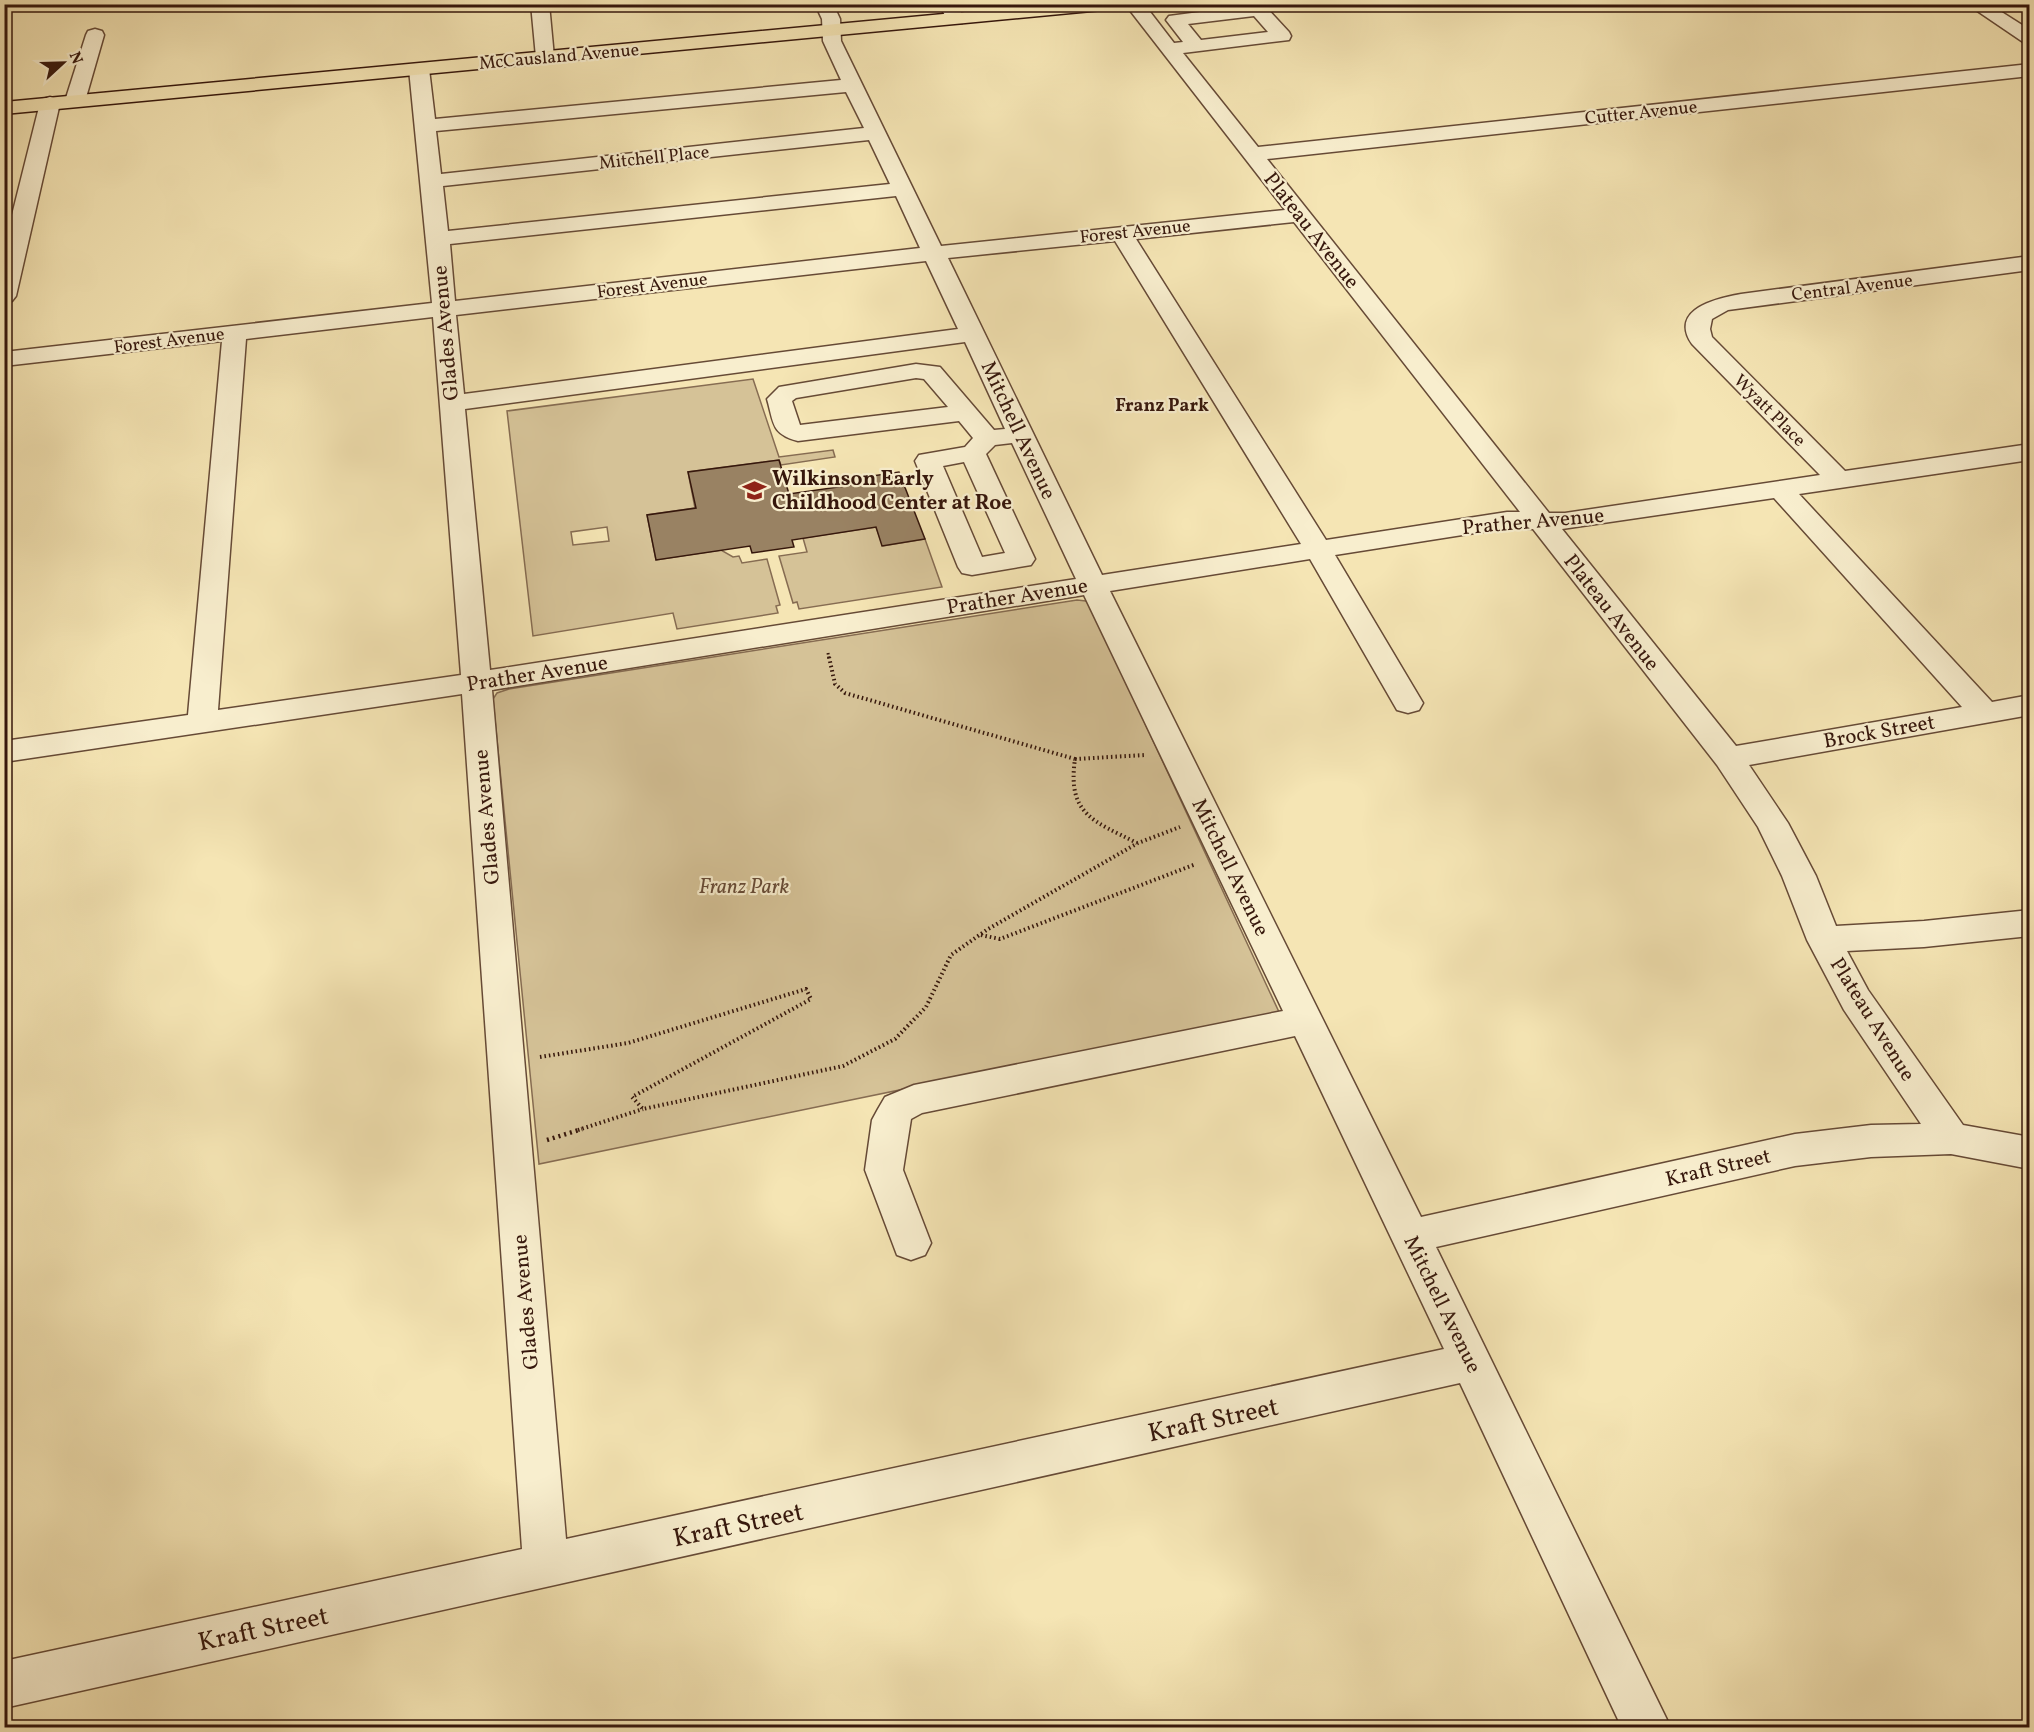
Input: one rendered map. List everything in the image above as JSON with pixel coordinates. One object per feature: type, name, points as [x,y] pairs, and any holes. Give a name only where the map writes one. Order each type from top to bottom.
[{"type":"main road","name":"McCausland Avenue","points":[[4,108],[545,57],[828,17],[1113,4]]},
{"type":"street","points":[[540,4],[545,57]]},
{"type":"street","name":"Plateau Avenue","points":[[1134,4],[1728,758],[1772,823],[1799,876],[1824,940],[1856,1000],[1951,1138]]},
{"type":"street","points":[[1976,4],[2030,38]]},
{"type":"street","points":[[1170,49],[1196,46],[1282,36],[1256,7],[1175,20],[1196,46]]},
{"type":"street","name":"Mitchell Avenue","points":[[828,17],[832,41],[878,133],[933,253],[1411,1236],[1647,1728]]},
{"type":"street","points":[[75,101],[95,35]]},
{"type":"street","name":"Glades Avenue","points":[[419,69],[438,239],[476,683],[546,1566]]},
{"type":"street","name":"Cutter Avenue","points":[[1253,154],[2030,70]]},
{"type":"street","points":[[425,126],[854,84]]},
{"type":"street","points":[[6,284],[22,179],[50,103]]},
{"type":"street","name":"Mitchell Place","points":[[431,181],[878,133]]},
{"type":"street","points":[[438,239],[904,189]]},
{"type":"street","name":"Forest Avenue","points":[[4,359],[1121,232],[1300,215]]},
{"type":"street","points":[[1121,232],[1317,548],[1407,703]]},
{"type":"street","name":"Central Avenue","points":[[1700,339],[1696,328],[1700,317],[1709,309],[1724,304],[2030,263]]},
{"type":"street","points":[[202,723],[235,333]]},
{"type":"street","points":[[451,403],[973,334]]},
{"type":"street","name":"Wyatt Place","points":[[1700,339],[1840,481]]},
{"type":"street","points":[[964,413],[798,433],[789,430],[779,399],[788,392],[916,371],[931,372],[964,413],[980,445],[1021,559],[972,567],[928,460],[980,445],[1021,435]]},
{"type":"street","name":"Prather Avenue","points":[[4,752],[476,683],[1317,548],[1507,520],[1565,521],[2030,452]]},
{"type":"street","points":[[1781,490],[1985,713]]},
{"type":"street","name":"Brock Street","points":[[1728,758],[2030,705]]},
{"type":"street","points":[[1824,940],[1923,934],[2030,923]]},
{"type":"street","points":[[911,1243],[884,1170],[891,1120],[898,1108],[914,1100],[1305,1020]]},
{"type":"street","name":"Kraft Street","points":[[1411,1236],[1795,1150],[1871,1141],[1951,1138],[2030,1153]]},
{"type":"street","name":"Kraft Street","points":[[4,1685],[1471,1362]]},
{"type":"path","points":[[827,648],[834,684],[845,693],[1075,759],[1152,754]]},
{"type":"path","points":[[1075,759],[1071,789],[1084,814],[1138,843]]},
{"type":"path","points":[[544,1140],[643,1109],[843,1065],[895,1038],[926,1007],[951,955],[980,935],[1138,843],[1185,825]]},
{"type":"path","points":[[980,935],[1000,939],[1202,861]]},
{"type":"path","points":[[537,1058],[628,1043],[806,989],[812,999],[632,1097],[643,1109]]},
{"type":"green space","points":[[753,379],[779,457],[833,450],[835,457],[781,465],[779,460],[688,472],[695,508],[647,515],[656,560],[721,550],[733,557],[739,556],[742,563],[767,559],[780,605],[776,606],[778,613],[677,629],[673,613],[533,636],[507,411]],"holes":[[[607,527],[609,541],[573,545],[571,532]]]},
{"type":"green space","points":[[876,527],[883,546],[925,539],[942,587],[799,609],[797,602],[793,603],[779,556],[807,552],[803,538]]},
{"type":"green space","name":"Franz Park","points":[[1077,600],[1086,601],[1091,607],[1279,1012],[539,1164],[493,699],[497,693],[509,689]]},
{"type":"building","name":"Wilkinson Early Childhood Center at Roe","points":[[779,460],[789,494],[860,484],[858,478],[899,472],[925,539],[882,546],[876,527],[792,540],[794,547],[752,553],[750,546],[656,560],[647,515],[696,508],[688,472]]},
{"type":"place","name":"Wilkinson Early Childhood Center at Roe","points":[[754,490]]},
{"type":"district","name":"Franz Park","points":[[1162,405]]}]
